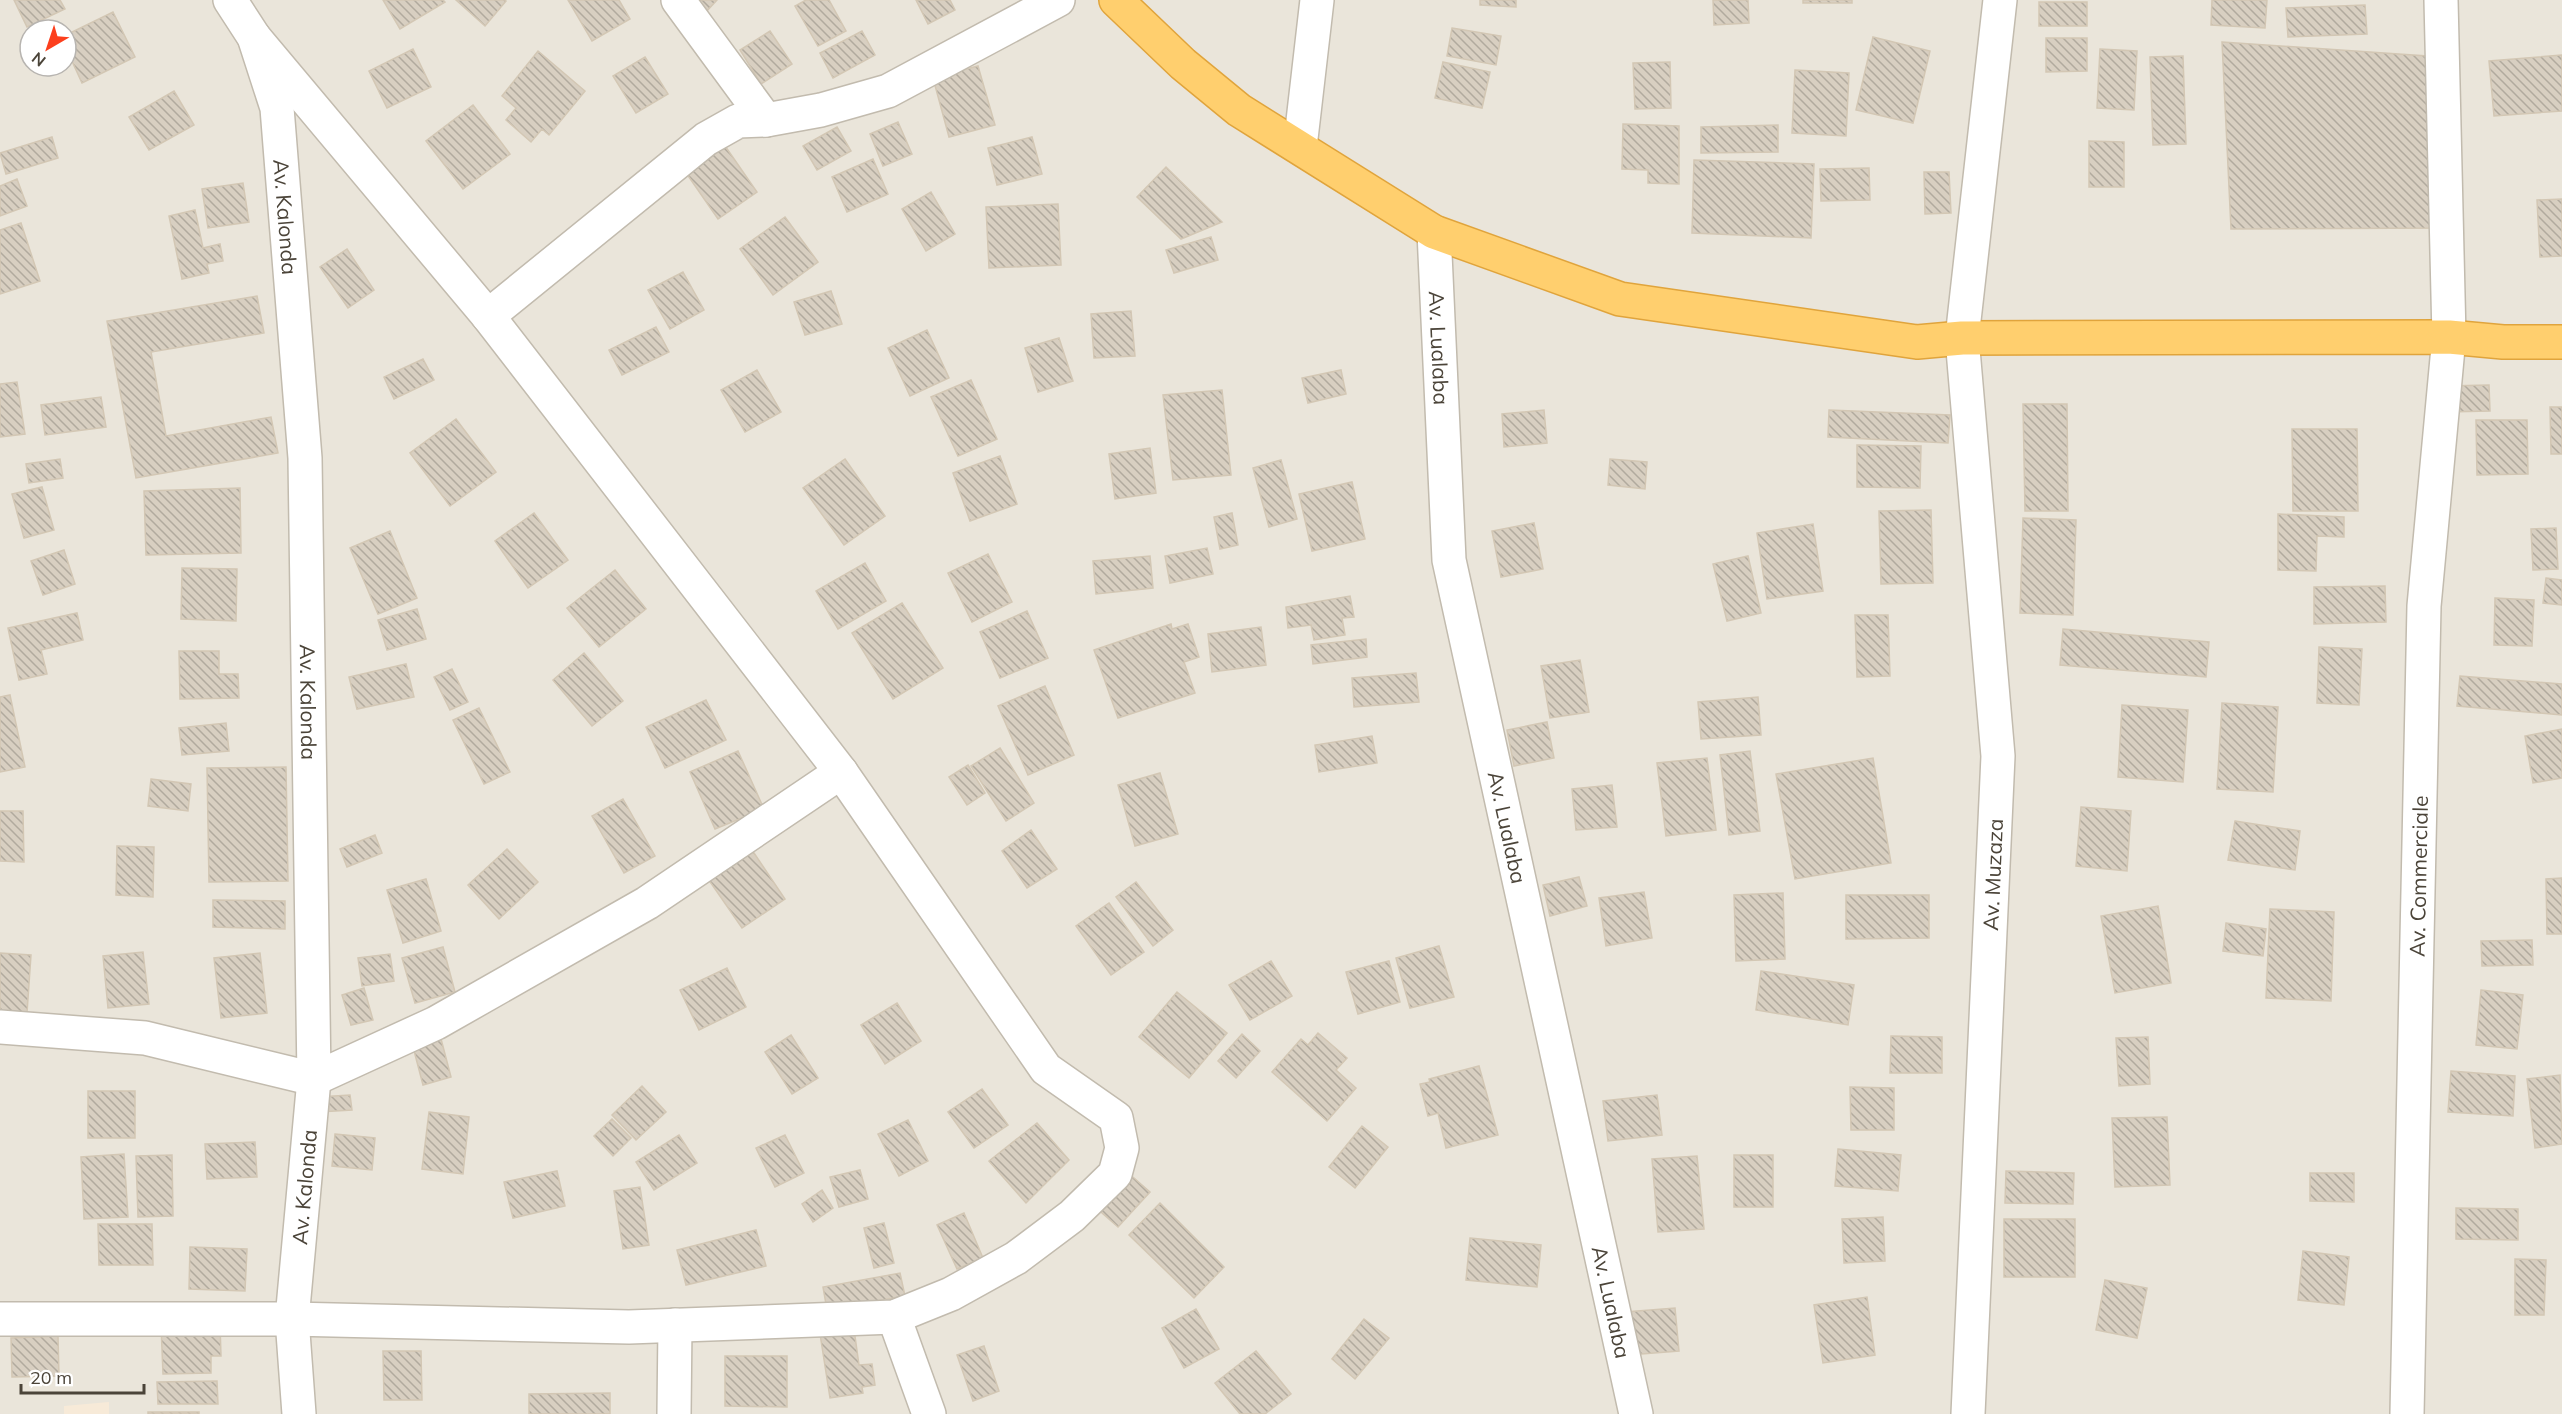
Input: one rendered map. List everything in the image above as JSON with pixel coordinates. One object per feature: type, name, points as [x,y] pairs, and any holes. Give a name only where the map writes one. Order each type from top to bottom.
[{"type":"highway","points":[[1116,0],[1183,64],[1239,110],[1434,232],[1620,299],[1917,342],[1962,338],[2449,338],[2503,342],[2562,342]]},
{"type":"street","name":"Av. Kalonda","points":[[230,0],[254,36],[277,108],[304,458],[314,1079],[292,1318],[299,1414]]},
{"type":"street","points":[[678,0],[766,120]]},
{"type":"street","points":[[488,316],[706,139],[738,121],[766,120],[821,110],[888,91],[1058,0]]},
{"type":"street","points":[[1300,147],[1317,0]]},
{"type":"street","name":"Av. Muzaza","points":[[1968,1414],[1998,756],[1962,338],[2000,0]]},
{"type":"street","name":"Av. Commerciale","points":[[2407,1414],[2424,606],[2449,338],[2441,0]]},
{"type":"street","points":[[0,1319],[292,1318],[629,1326],[894,1317],[951,1294],[1016,1258],[1072,1216],[1115,1174],[1122,1148],[1116,1118],[1046,1069],[841,772],[488,316],[254,36]]},
{"type":"street","name":"Av. Lualaba","points":[[1434,232],[1449,560],[1636,1414]]},
{"type":"street","points":[[0,1027],[145,1038],[314,1079],[436,1023],[647,903],[841,772]]},
{"type":"street","points":[[894,1317],[929,1414]]},
{"type":"street","points":[[674,1414],[675,1325]]},
{"type":"shaded area","points":[[0,0],[2562,0],[2562,1414],[0,1414]]},
{"type":"shaded area","points":[[109,1402],[109,1414],[64,1414],[64,1406]]},
{"type":"building","points":[[14,0],[60,0],[65,9],[46,18],[23,18]]},
{"type":"building","points":[[383,0],[443,0],[445,2],[400,29]]},
{"type":"building","points":[[456,0],[505,0],[506,1],[485,26]]},
{"type":"building","points":[[568,0],[619,0],[630,19],[592,41]]},
{"type":"building","points":[[693,0],[717,0],[706,12]]},
{"type":"building","points":[[806,0],[829,0],[846,31],[818,46],[795,6]]},
{"type":"building","points":[[916,0],[950,0],[955,10],[928,24]]},
{"type":"building","points":[[1480,0],[1516,0],[1516,7],[1480,5]]},
{"type":"building","points":[[1713,0],[1748,0],[1749,23],[1714,25]]},
{"type":"building","points":[[1803,0],[1852,0],[1852,3],[1803,3]]},
{"type":"building","points":[[2212,0],[2267,0],[2265,28],[2211,25]]},
{"type":"building","points":[[2039,2],[2087,2],[2087,26],[2039,26]]},
{"type":"building","points":[[2365,5],[2367,34],[2288,37],[2286,8]]},
{"type":"building","points":[[113,12],[135,57],[82,83],[78,74],[78,29]]},
{"type":"building","points":[[1452,28],[1501,36],[1496,65],[1447,56]]},
{"type":"building","points":[[770,31],[792,64],[761,84],[740,50]]},
{"type":"building","points":[[862,31],[875,55],[833,78],[820,53]]},
{"type":"building","points":[[1873,37],[1930,51],[1913,123],[1856,110]]},
{"type":"building","points":[[2046,38],[2087,38],[2087,71],[2046,72]]},
{"type":"building","points":[[2222,42],[2442,57],[2461,151],[2446,228],[2231,229]]},
{"type":"building","points":[[413,49],[431,87],[387,108],[369,71]]},
{"type":"building","points":[[2100,49],[2137,51],[2134,110],[2097,108]]},
{"type":"building","points":[[538,51],[585,91],[549,135],[542,129],[531,142],[506,120],[516,108],[502,96]]},
{"type":"building","points":[[2562,55],[2562,111],[2494,116],[2489,61]]},
{"type":"building","points":[[2183,56],[2186,144],[2153,145],[2150,57]]},
{"type":"building","points":[[645,57],[668,94],[636,113],[613,76]]},
{"type":"building","points":[[1443,62],[1490,72],[1482,108],[1435,98]]},
{"type":"building","points":[[1670,62],[1671,108],[1635,109],[1633,63]]},
{"type":"building","points":[[978,66],[995,125],[949,137],[933,78]]},
{"type":"building","points":[[1795,70],[1849,73],[1846,136],[1792,133]]},
{"type":"building","points":[[174,91],[194,125],[149,150],[129,117]]},
{"type":"building","points":[[473,105],[510,154],[463,189],[426,141]]},
{"type":"building","points":[[898,122],[912,154],[883,166],[870,134]]},
{"type":"building","points":[[1623,124],[1679,126],[1679,184],[1648,183],[1648,170],[1622,169]]},
{"type":"building","points":[[1778,125],[1778,152],[1701,153],[1701,127]]},
{"type":"building","points":[[837,127],[851,151],[817,170],[803,146]]},
{"type":"building","points":[[52,137],[58,158],[6,174],[0,153]]},
{"type":"building","points":[[1032,137],[1042,174],[997,185],[988,148]]},
{"type":"building","points":[[2089,141],[2124,142],[2124,187],[2089,187]]},
{"type":"building","points":[[723,143],[757,192],[718,219],[684,170]]},
{"type":"building","points":[[873,159],[888,194],[847,212],[832,177]]},
{"type":"building","points":[[1694,160],[1814,164],[1811,238],[1692,233]]},
{"type":"building","points":[[1166,167],[1222,222],[1181,239],[1137,197]]},
{"type":"building","points":[[1869,168],[1870,200],[1821,201],[1820,169]]},
{"type":"building","points":[[1924,172],[1949,172],[1951,213],[1925,214]]},
{"type":"building","points":[[17,179],[27,206],[0,216],[0,186]]},
{"type":"building","points":[[243,183],[249,222],[208,228],[202,189]]},
{"type":"building","points":[[931,192],[955,234],[926,251],[902,209]]},
{"type":"building","points":[[2562,199],[2562,256],[2540,257],[2537,200]]},
{"type":"building","points":[[1058,204],[1061,265],[989,268],[986,207]]},
{"type":"building","points":[[195,210],[203,248],[220,244],[223,261],[207,264],[209,273],[182,279],[169,216]]},
{"type":"building","points":[[785,217],[818,262],[773,295],[740,249]]},
{"type":"building","points":[[21,223],[40,281],[0,294],[0,230]]},
{"type":"building","points":[[1211,237],[1218,260],[1174,273],[1166,250]]},
{"type":"building","points":[[347,249],[374,290],[348,308],[320,267]]},
{"type":"building","points":[[683,272],[704,310],[670,329],[648,290]]},
{"type":"building","points":[[831,291],[842,324],[805,335],[794,302]]},
{"type":"building","points":[[257,296],[264,333],[151,352],[166,436],[271,417],[278,453],[136,478],[107,321]]},
{"type":"building","points":[[1131,311],[1135,356],[1094,358],[1091,314]]},
{"type":"building","points":[[656,327],[669,352],[622,375],[609,350]]},
{"type":"building","points":[[927,330],[949,378],[910,396],[888,348]]},
{"type":"building","points":[[1059,338],[1073,381],[1038,392],[1025,348]]},
{"type":"building","points":[[423,359],[434,380],[394,399],[384,377]]},
{"type":"building","points":[[757,370],[781,412],[745,432],[721,390]]},
{"type":"building","points":[[1341,370],[1346,394],[1308,403],[1302,378]]},
{"type":"building","points":[[971,380],[997,439],[958,456],[931,397]]},
{"type":"building","points":[[17,382],[25,434],[0,437],[0,384]]},
{"type":"building","points":[[2489,385],[2490,411],[2447,412],[2446,386]]},
{"type":"building","points":[[1222,390],[1231,475],[1173,480],[1163,395]]},
{"type":"building","points":[[101,397],[106,427],[45,435],[41,405]]},
{"type":"building","points":[[2023,404],[2067,404],[2068,511],[2025,511]]},
{"type":"building","points":[[2550,407],[2562,407],[2562,454],[2551,454]]},
{"type":"building","points":[[1544,410],[1547,443],[1504,447],[1502,414]]},
{"type":"building","points":[[1829,410],[1950,415],[1948,443],[1828,437]]},
{"type":"building","points":[[456,419],[496,472],[450,506],[410,453]]},
{"type":"building","points":[[2476,420],[2527,420],[2528,474],[2477,475]]},
{"type":"building","points":[[2292,429],[2357,429],[2358,511],[2293,511]]},
{"type":"building","points":[[1857,445],[1921,446],[1920,488],[1857,487]]},
{"type":"building","points":[[1150,448],[1156,493],[1115,499],[1109,454]]},
{"type":"building","points":[[1000,456],[1017,504],[970,521],[953,473]]},
{"type":"building","points":[[60,459],[63,478],[29,483],[26,464]]},
{"type":"building","points":[[845,459],[885,516],[844,545],[803,488]]},
{"type":"building","points":[[1610,459],[1647,462],[1645,489],[1608,485]]},
{"type":"building","points":[[1281,460],[1297,519],[1269,527],[1253,468]]},
{"type":"building","points":[[1352,482],[1365,539],[1312,551],[1299,494]]},
{"type":"building","points":[[42,487],[54,530],[24,538],[12,494]]},
{"type":"building","points":[[240,488],[241,553],[146,555],[144,491]]},
{"type":"building","points":[[1931,510],[1933,583],[1881,584],[1879,511]]},
{"type":"building","points":[[534,513],[568,560],[528,588],[495,541]]},
{"type":"building","points":[[1232,513],[1238,545],[1220,549],[1214,517]]},
{"type":"building","points":[[2278,514],[2344,517],[2344,537],[2317,536],[2316,571],[2278,570]]},
{"type":"building","points":[[2023,518],[2076,520],[2073,615],[2020,613]]},
{"type":"building","points":[[1534,523],[1543,569],[1501,577],[1492,531]]},
{"type":"building","points":[[1813,524],[1823,591],[1767,599],[1757,533]]},
{"type":"building","points":[[2556,528],[2558,569],[2533,570],[2531,529]]},
{"type":"building","points":[[390,531],[417,598],[378,614],[350,548]]},
{"type":"building","points":[[1207,548],[1213,574],[1170,583],[1165,556]]},
{"type":"building","points":[[64,550],[75,584],[43,595],[31,561]]},
{"type":"building","points":[[988,554],[1012,602],[972,622],[948,573]]},
{"type":"building","points":[[1150,556],[1153,588],[1096,594],[1093,561]]},
{"type":"building","points":[[1748,556],[1761,613],[1727,621],[1713,564]]},
{"type":"building","points":[[865,563],[886,601],[838,629],[816,591]]},
{"type":"building","points":[[182,568],[237,569],[236,621],[181,619]]},
{"type":"building","points":[[615,570],[646,609],[599,647],[567,608]]},
{"type":"building","points":[[2546,578],[2562,580],[2562,605],[2543,603]]},
{"type":"building","points":[[2385,586],[2386,622],[2314,624],[2314,587]]},
{"type":"building","points":[[1350,596],[1354,617],[1342,618],[1345,635],[1314,640],[1311,625],[1288,628],[1286,607]]},
{"type":"building","points":[[2495,598],[2534,600],[2532,646],[2494,645]]},
{"type":"building","points":[[902,603],[943,668],[893,699],[852,633]]},
{"type":"building","points":[[417,609],[426,639],[387,650],[378,620]]},
{"type":"building","points":[[1027,611],[1048,658],[1000,678],[980,632]]},
{"type":"building","points":[[77,613],[83,640],[41,650],[47,674],[19,680],[8,628]]},
{"type":"building","points":[[1855,615],[1888,615],[1890,676],[1857,677]]},
{"type":"building","points":[[1171,624],[1172,629],[1188,624],[1199,657],[1184,662],[1195,693],[1118,718],[1094,650]]},
{"type":"building","points":[[1261,627],[1266,665],[1212,672],[1208,634]]},
{"type":"building","points":[[2063,629],[2209,642],[2206,677],[2060,665]]},
{"type":"building","points":[[1366,639],[1367,657],[1313,664],[1311,645]]},
{"type":"building","points":[[2319,647],[2362,649],[2359,705],[2317,703]]},
{"type":"building","points":[[179,651],[219,651],[219,674],[238,674],[239,698],[180,699]]},
{"type":"building","points":[[584,653],[623,701],[592,726],[553,680]]},
{"type":"building","points":[[1580,660],[1589,712],[1550,718],[1541,666]]},
{"type":"building","points":[[406,664],[414,697],[357,709],[349,677]]},
{"type":"building","points":[[452,669],[468,702],[450,710],[434,677]]},
{"type":"building","points":[[1416,673],[1419,702],[1354,707],[1352,678]]},
{"type":"building","points":[[2460,676],[2562,684],[2562,715],[2457,706]]},
{"type":"building","points":[[1045,686],[1074,755],[1028,775],[998,706]]},
{"type":"building","points":[[10,695],[25,767],[0,772],[0,697]]},
{"type":"building","points":[[1758,697],[1761,735],[1701,739],[1698,702]]},
{"type":"building","points":[[706,700],[726,740],[665,768],[646,727]]},
{"type":"building","points":[[2222,703],[2278,707],[2273,792],[2217,789]]},
{"type":"building","points":[[2122,705],[2188,710],[2183,782],[2118,777]]},
{"type":"building","points":[[479,708],[510,772],[484,784],[453,720]]},
{"type":"building","points":[[1547,722],[1554,758],[1514,766],[1507,730]]},
{"type":"building","points":[[226,723],[229,751],[182,755],[179,728]]},
{"type":"building","points":[[2562,729],[2562,778],[2533,783],[2525,736]]},
{"type":"building","points":[[1372,736],[1377,763],[1319,772],[1315,745]]},
{"type":"building","points":[[1000,748],[1034,803],[1006,821],[971,766]]},
{"type":"building","points":[[738,751],[764,809],[715,829],[690,772]]},
{"type":"building","points":[[1750,751],[1760,831],[1729,835],[1720,755]]},
{"type":"building","points":[[1707,758],[1716,830],[1666,836],[1657,763]]},
{"type":"building","points":[[1873,758],[1891,863],[1795,879],[1776,774]]},
{"type":"building","points":[[968,765],[985,793],[967,805],[949,777]]},
{"type":"building","points":[[286,767],[288,881],[209,882],[207,768]]},
{"type":"building","points":[[1160,773],[1178,834],[1135,846],[1118,785]]},
{"type":"building","points":[[151,779],[191,784],[188,811],[148,806]]},
{"type":"building","points":[[1612,785],[1617,827],[1576,830],[1572,789]]},
{"type":"building","points":[[623,799],[655,856],[624,873],[592,816]]},
{"type":"building","points":[[2081,807],[2131,811],[2127,871],[2076,866]]},
{"type":"building","points":[[0,811],[23,811],[24,862],[0,861]]},
{"type":"building","points":[[2235,821],[2300,831],[2295,870],[2228,860]]},
{"type":"building","points":[[1031,830],[1057,869],[1027,888],[1002,851]]},
{"type":"building","points":[[375,835],[382,853],[347,867],[340,849]]},
{"type":"building","points":[[117,846],[154,847],[153,897],[116,895]]},
{"type":"building","points":[[750,847],[785,899],[742,928],[706,876]]},
{"type":"building","points":[[507,849],[538,882],[499,919],[468,885]]},
{"type":"building","points":[[1579,877],[1587,906],[1550,916],[1543,885]]},
{"type":"building","points":[[2562,878],[2562,934],[2547,934],[2546,879]]},
{"type":"building","points":[[426,879],[441,931],[403,943],[387,890]]},
{"type":"building","points":[[1136,882],[1173,930],[1153,946],[1116,897]]},
{"type":"building","points":[[1644,892],[1652,938],[1606,946],[1599,898]]},
{"type":"building","points":[[1783,893],[1785,959],[1736,961],[1734,895]]},
{"type":"building","points":[[1846,895],[1929,895],[1929,938],[1846,939]]},
{"type":"building","points":[[213,900],[285,901],[285,929],[213,927]]},
{"type":"building","points":[[1109,903],[1144,952],[1111,975],[1076,926]]},
{"type":"building","points":[[2158,906],[2171,983],[2115,993],[2101,916]]},
{"type":"building","points":[[2270,909],[2334,912],[2331,1001],[2266,998]]},
{"type":"building","points":[[2226,923],[2266,929],[2263,956],[2223,951]]},
{"type":"building","points":[[2532,940],[2533,965],[2482,966],[2481,941]]},
{"type":"building","points":[[1439,946],[1454,997],[1410,1008],[1396,958]]},
{"type":"building","points":[[443,947],[455,992],[415,1003],[402,958]]},
{"type":"building","points":[[143,952],[149,1004],[108,1008],[103,956]]},
{"type":"building","points":[[0,953],[31,955],[27,1013],[0,1011]]},
{"type":"building","points":[[260,953],[267,1013],[221,1018],[214,958]]},
{"type":"building","points":[[390,954],[394,981],[362,986],[358,958]]},
{"type":"building","points":[[1271,961],[1292,996],[1250,1020],[1229,985]]},
{"type":"building","points":[[1389,961],[1400,1002],[1358,1014],[1346,972]]},
{"type":"building","points":[[727,968],[746,1007],[699,1030],[680,990]]},
{"type":"building","points":[[1761,971],[1854,985],[1848,1025],[1756,1010]]},
{"type":"building","points":[[364,988],[373,1020],[351,1025],[342,995]]},
{"type":"building","points":[[2481,990],[2523,995],[2517,1049],[2476,1045]]},
{"type":"building","points":[[1177,992],[1227,1033],[1189,1078],[1139,1037]]},
{"type":"building","points":[[897,1003],[921,1041],[885,1064],[861,1025]]},
{"type":"building","points":[[1318,1033],[1347,1058],[1336,1070],[1356,1088],[1327,1121],[1272,1072],[1301,1039],[1308,1045]]},
{"type":"building","points":[[1242,1034],[1260,1051],[1236,1078],[1218,1061]]},
{"type":"building","points":[[440,1035],[451,1077],[423,1085],[412,1043]]},
{"type":"building","points":[[791,1035],[818,1078],[792,1094],[765,1052]]},
{"type":"building","points":[[1891,1036],[1942,1037],[1942,1073],[1890,1073]]},
{"type":"building","points":[[2148,1037],[2150,1084],[2119,1086],[2116,1038]]},
{"type":"building","points":[[1479,1066],[1498,1135],[1446,1148],[1438,1113],[1428,1116],[1420,1084],[1430,1082],[1429,1079]]},
{"type":"building","points":[[2451,1071],[2515,1076],[2513,1116],[2448,1112]]},
{"type":"building","points":[[2560,1075],[2562,1144],[2535,1148],[2527,1079]]},
{"type":"building","points":[[642,1086],[666,1112],[636,1140],[612,1115]]},
{"type":"building","points":[[1850,1087],[1894,1088],[1894,1130],[1851,1130]]},
{"type":"building","points":[[982,1089],[1008,1125],[974,1148],[948,1112]]},
{"type":"building","points":[[88,1091],[135,1091],[135,1138],[88,1138]]},
{"type":"building","points":[[350,1095],[352,1110],[319,1112],[318,1097]]},
{"type":"building","points":[[1657,1095],[1662,1135],[1608,1141],[1603,1101]]},
{"type":"building","points":[[429,1112],[469,1117],[463,1174],[422,1169]]},
{"type":"building","points":[[2167,1117],[2170,1185],[2115,1187],[2112,1118]]},
{"type":"building","points":[[612,1119],[631,1138],[613,1156],[594,1136]]},
{"type":"building","points":[[908,1120],[928,1161],[899,1176],[878,1134]]},
{"type":"building","points":[[1037,1123],[1069,1160],[1026,1203],[989,1161]]},
{"type":"building","points":[[1362,1126],[1388,1147],[1355,1188],[1329,1167]]},
{"type":"building","points":[[335,1134],[375,1138],[372,1170],[332,1166]]},
{"type":"building","points":[[679,1135],[697,1163],[654,1190],[636,1162]]},
{"type":"building","points":[[785,1135],[804,1173],[775,1187],[756,1148]]},
{"type":"building","points":[[255,1142],[257,1177],[207,1179],[205,1144]]},
{"type":"building","points":[[1838,1149],[1901,1155],[1898,1191],[1835,1186]]},
{"type":"building","points":[[124,1154],[128,1217],[84,1219],[81,1157]]},
{"type":"building","points":[[172,1155],[173,1216],[138,1217],[136,1156]]},
{"type":"building","points":[[1734,1155],[1773,1155],[1773,1207],[1734,1207]]},
{"type":"building","points":[[1697,1156],[1704,1229],[1658,1232],[1652,1159]]},
{"type":"building","points":[[860,1170],[868,1199],[839,1207],[830,1177]]},
{"type":"building","points":[[557,1171],[565,1206],[513,1218],[504,1182]]},
{"type":"building","points":[[1126,1171],[1150,1192],[1118,1227],[1094,1206]]},
{"type":"building","points":[[2006,1171],[2074,1173],[2073,1204],[2005,1203]]},
{"type":"building","points":[[2310,1173],[2354,1173],[2354,1202],[2310,1201]]},
{"type":"building","points":[[640,1187],[649,1245],[623,1249],[614,1191]]},
{"type":"building","points":[[822,1190],[833,1208],[813,1222],[802,1204]]},
{"type":"building","points":[[1160,1203],[1224,1267],[1194,1298],[1129,1235]]},
{"type":"building","points":[[2456,1208],[2518,1209],[2518,1240],[2456,1239]]},
{"type":"building","points":[[964,1213],[983,1258],[957,1269],[937,1225]]},
{"type":"building","points":[[1883,1217],[1885,1261],[1844,1263],[1842,1219]]},
{"type":"building","points":[[2004,1219],[2075,1219],[2075,1277],[2004,1277]]},
{"type":"building","points":[[884,1223],[894,1263],[874,1268],[864,1228]]},
{"type":"building","points":[[98,1224],[152,1224],[153,1265],[99,1265]]},
{"type":"building","points":[[756,1230],[766,1266],[686,1285],[677,1250]]},
{"type":"building","points":[[1470,1238],[1541,1245],[1537,1287],[1466,1280]]},
{"type":"building","points":[[190,1247],[247,1249],[245,1291],[189,1289]]},
{"type":"building","points":[[2303,1251],[2349,1257],[2344,1305],[2298,1300]]},
{"type":"building","points":[[2515,1259],[2546,1260],[2544,1315],[2515,1315]]},
{"type":"building","points":[[900,1273],[905,1296],[827,1310],[823,1287]]},
{"type":"building","points":[[2105,1280],[2147,1288],[2137,1338],[2096,1330]]},
{"type":"building","points":[[1867,1297],[1875,1355],[1823,1363],[1814,1305]]},
{"type":"building","points":[[1675,1308],[1679,1351],[1629,1355],[1625,1312]]},
{"type":"building","points":[[1196,1309],[1219,1349],[1184,1368],[1162,1328]]},
{"type":"building","points":[[1364,1319],[1389,1338],[1355,1379],[1332,1359]]},
{"type":"building","points":[[220,1324],[221,1356],[211,1356],[211,1373],[163,1374],[161,1325]]},
{"type":"building","points":[[854,1329],[859,1365],[872,1364],[875,1385],[862,1387],[863,1393],[830,1398],[820,1334]]},
{"type":"building","points":[[58,1336],[59,1376],[12,1377],[11,1338]]},
{"type":"building","points":[[984,1346],[999,1391],[973,1401],[957,1355]]},
{"type":"building","points":[[383,1351],[421,1351],[422,1400],[384,1400]]},
{"type":"building","points":[[1256,1351],[1291,1394],[1265,1414],[1240,1414],[1215,1383]]},
{"type":"building","points":[[725,1356],[787,1356],[787,1407],[725,1406]]},
{"type":"building","points":[[217,1381],[218,1404],[158,1404],[157,1382]]},
{"type":"building","points":[[610,1393],[610,1414],[529,1414],[529,1394]]},
{"type":"building","points":[[148,1412],[199,1412],[199,1414],[148,1414]]}]
